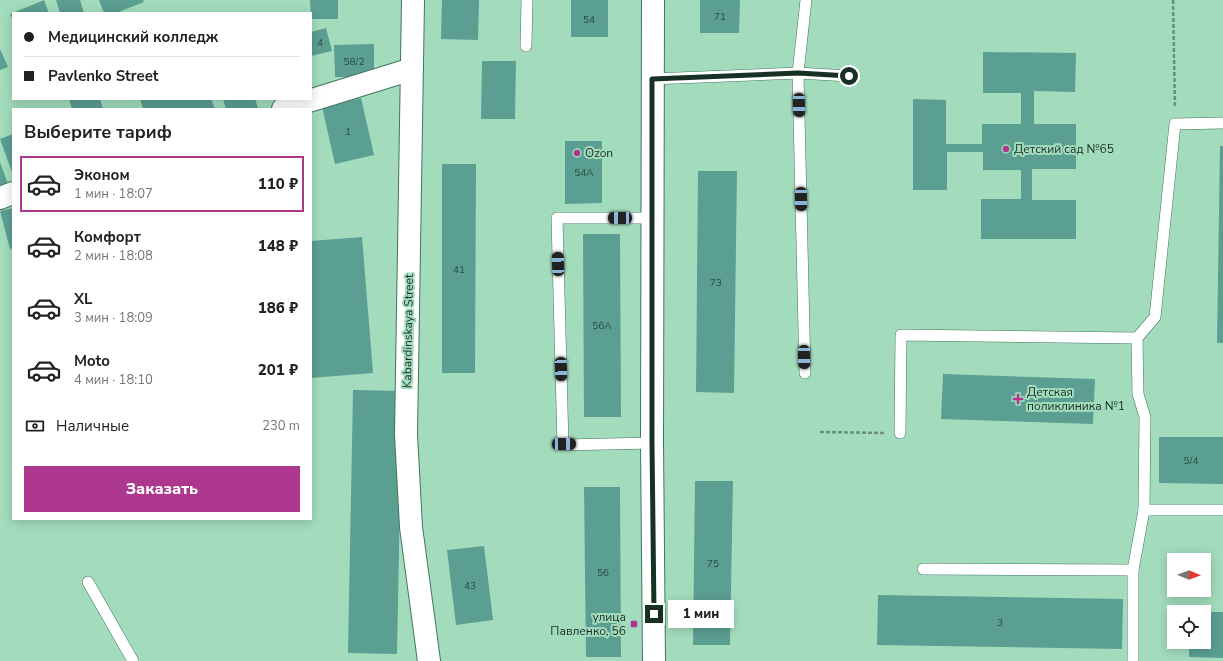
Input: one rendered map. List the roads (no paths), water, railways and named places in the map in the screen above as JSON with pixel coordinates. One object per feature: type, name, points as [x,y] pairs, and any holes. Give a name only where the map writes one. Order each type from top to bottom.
[{"type":"street","name":"Kabardinskaya Street","points":[[413,0],[406,435],[411,527],[429,661]]},
{"type":"street","points":[[653,0],[652,443],[654,661]]},
{"type":"street","points":[[286,108],[412,69]]},
{"type":"street","points":[[0,198],[12,193]]},
{"type":"lane","points":[[526,0],[526,46]]},
{"type":"lane","points":[[805,373],[798,73],[806,0]]},
{"type":"lane","points":[[652,79],[798,73],[849,76]]},
{"type":"lane","points":[[1133,661],[1133,570],[1144,510],[1145,417],[1138,394],[1137,338],[1155,317],[1175,124],[1223,123]]},
{"type":"lane","points":[[652,218],[557,218],[564,444],[652,443]]},
{"type":"lane","points":[[900,433],[902,335],[1137,338]]},
{"type":"lane","points":[[1144,510],[1223,510]]},
{"type":"lane","points":[[922,570],[1133,570]]},
{"type":"lane","points":[[88,582],[133,661]]},
{"type":"place","name":"Детский сад №65","points":[[1006,149]]},
{"type":"place","name":"Ozon","points":[[577,153]]},
{"type":"place","name":"Детская поликлиника №1","points":[[1018,399]]},
{"type":"place","name":"улица Павленко, 56","points":[[634,624]]}]
